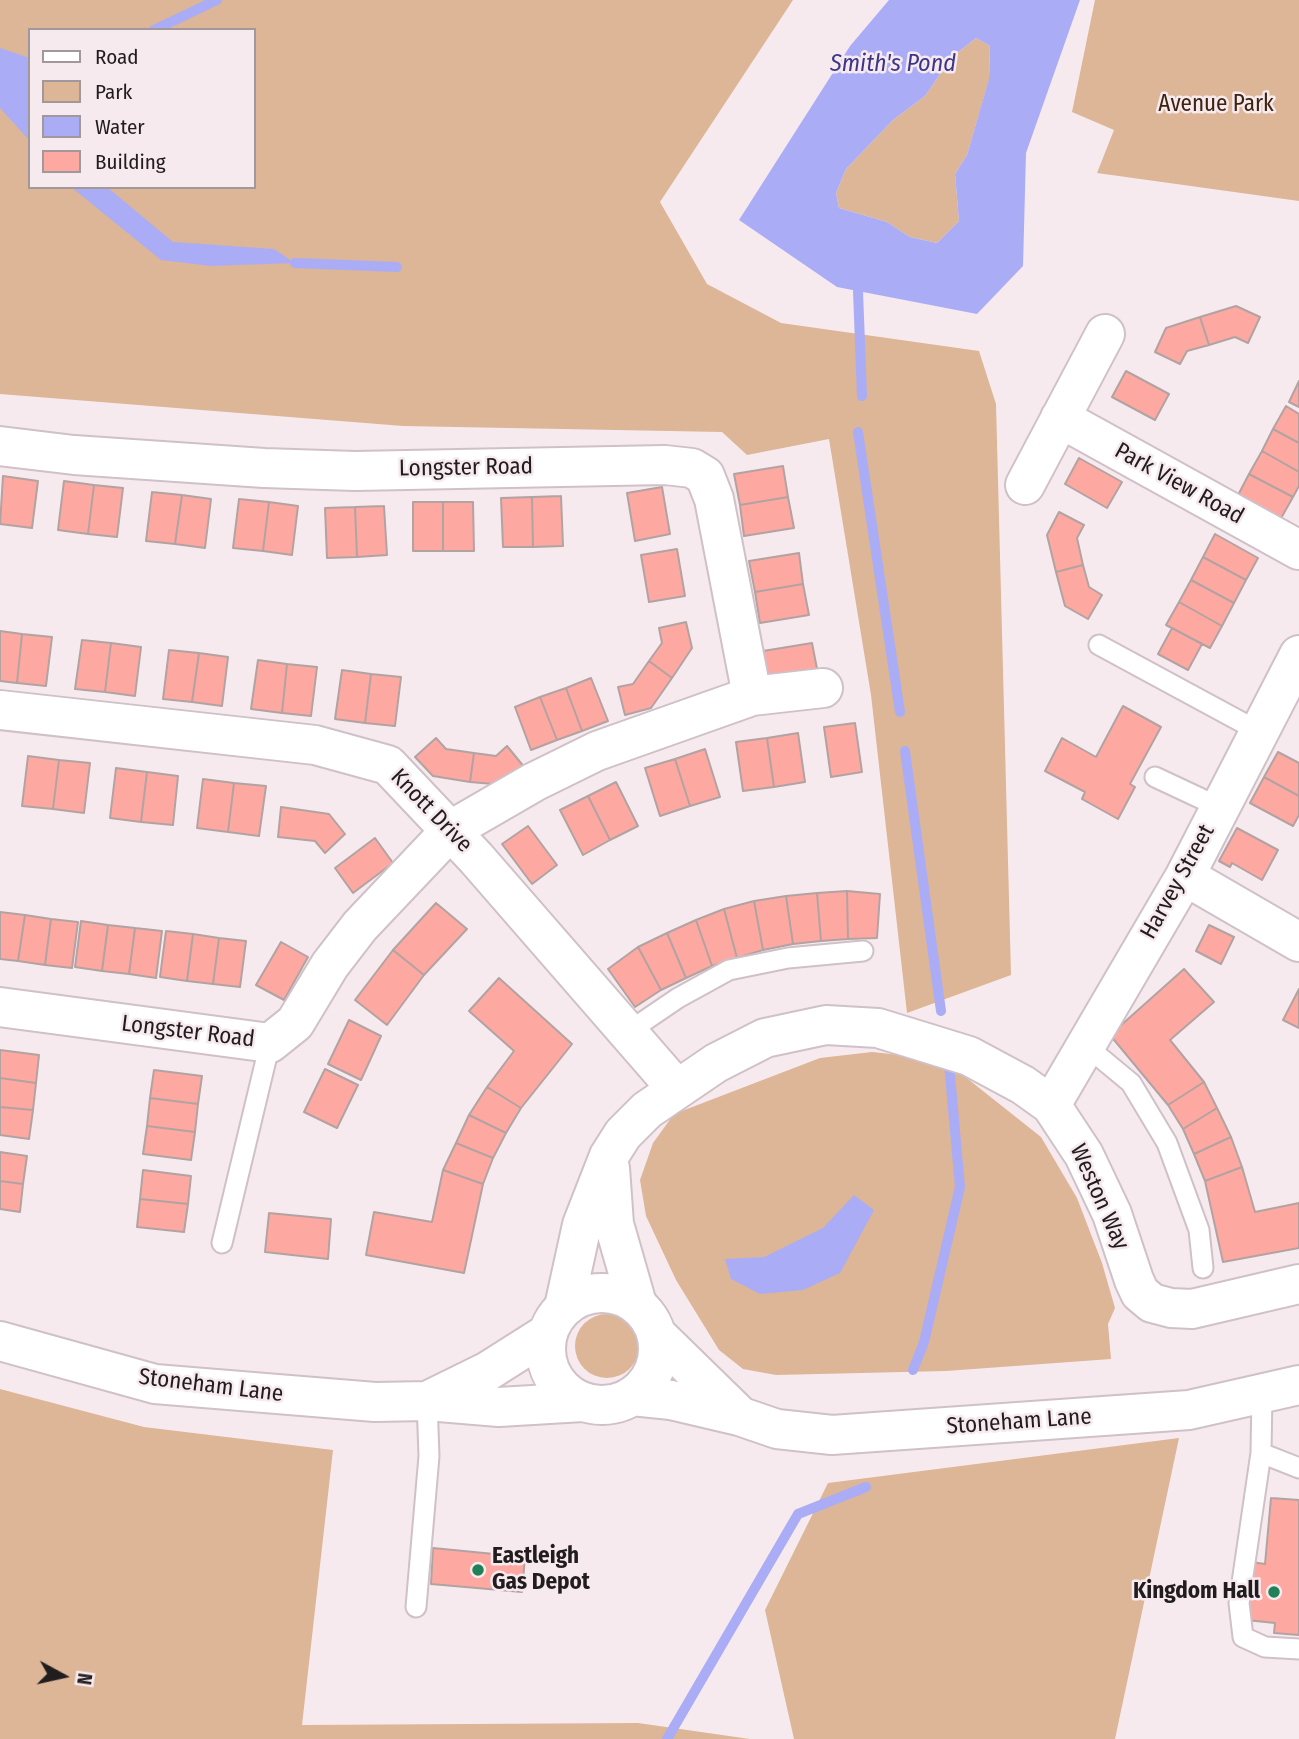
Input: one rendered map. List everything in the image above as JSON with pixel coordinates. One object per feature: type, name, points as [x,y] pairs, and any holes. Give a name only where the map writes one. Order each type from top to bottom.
[{"type":"street","points":[[1025,485],[1105,334]]},
{"type":"street","name":"Park View Road","points":[[1060,418],[1299,550]]},
{"type":"street","name":"Longster Road","points":[[0,446],[74,455],[264,468],[355,471],[665,465],[692,468],[705,477],[714,499],[752,696]]},
{"type":"street","name":"Harvey Street","points":[[1051,1105],[1185,876],[1299,655]]},
{"type":"street","name":"Longster Road","points":[[0,1007],[270,1043],[295,1023],[330,965],[360,926],[451,830],[534,782],[597,751],[752,696],[823,688]]},
{"type":"street","name":"Knott Drive","points":[[0,710],[315,745],[388,765],[451,830],[677,1089]]},
{"type":"street","points":[[1185,876],[1299,942]]},
{"type":"street","name":"Weston Way","points":[[556,1320],[582,1225],[609,1156],[623,1134],[647,1110],[716,1063],[765,1038],[826,1025],[878,1028],[970,1056],[1023,1085],[1051,1105],[1084,1155],[1112,1214],[1134,1280],[1140,1293],[1152,1303],[1192,1309],[1299,1284]]},
{"type":"street","points":[[609,1156],[614,1224],[658,1348],[651,1375],[632,1396],[608,1404],[583,1402],[570,1395],[551,1375],[545,1347],[556,1320],[576,1298],[608,1292],[646,1319]]},
{"type":"street","name":"Stoneham Lane","points":[[646,1319],[739,1416]]},
{"type":"street","name":"Stoneham Lane","points":[[427,1401],[488,1371],[556,1320]]},
{"type":"street","name":"Stoneham Lane","points":[[0,1341],[155,1384],[375,1402],[427,1401],[499,1407],[583,1402]]},
{"type":"street","name":"Stoneham Lane","points":[[632,1396],[671,1400],[739,1416],[777,1429],[832,1435],[1189,1410],[1299,1385]]},
{"type":"lane","points":[[1099,646],[1258,731]]},
{"type":"lane","points":[[1155,777],[1219,807]]},
{"type":"lane","points":[[628,1032],[678,998],[729,970],[788,958],[863,951]]},
{"type":"lane","points":[[222,1243],[270,1043]]},
{"type":"lane","points":[[1085,1045],[1131,1083],[1167,1143],[1199,1230],[1203,1268]]},
{"type":"lane","points":[[1262,1393],[1261,1453],[1239,1604],[1243,1637],[1265,1647],[1299,1649]]},
{"type":"lane","points":[[415,1606],[429,1456],[427,1401]]},
{"type":"lane","points":[[1261,1453],[1299,1468]]},
{"type":"green space","points":[[0,0],[793,0],[660,202],[707,284],[781,323],[979,351],[996,404],[1011,975],[907,1013],[871,695],[829,439],[747,455],[722,432],[403,426],[0,394]]},
{"type":"green space","name":"Avenue Park","points":[[1095,0],[1299,0],[1299,201],[1097,173],[1114,130],[1072,112]]},
{"type":"green space","points":[[976,38],[990,46],[989,80],[967,155],[955,174],[959,221],[937,243],[910,237],[887,222],[839,208],[836,193],[846,169],[893,120],[925,96],[952,57]]},
{"type":"green space","points":[[872,1052],[919,1057],[949,1064],[1041,1137],[1077,1198],[1102,1263],[1115,1308],[1108,1324],[1111,1359],[946,1371],[776,1375],[743,1369],[719,1350],[676,1280],[646,1216],[640,1180],[653,1143],[674,1114],[820,1058]]},
{"type":"green space","points":[[607,1314],[619,1316],[630,1323],[637,1334],[637,1358],[630,1369],[619,1376],[607,1378],[595,1376],[584,1369],[577,1358],[575,1346],[577,1334],[584,1323],[595,1316]]},
{"type":"green space","points":[[0,1389],[144,1427],[333,1450],[302,1725],[638,1723],[750,1739],[0,1739]]},
{"type":"green space","points":[[1179,1438],[1115,1739],[794,1739],[765,1610],[828,1483]]},
{"type":"water","name":"Smith's Pond","points":[[889,0],[1080,0],[1026,153],[1023,266],[977,314],[837,287],[739,220],[850,46]],"holes":[[[976,38],[990,46],[989,79],[967,155],[955,174],[959,221],[937,243],[910,237],[887,222],[839,208],[836,193],[846,169],[893,120],[925,96],[952,57]]]},
{"type":"water","points":[[0,48],[28,57],[28,139],[0,108]]},
{"type":"water","points":[[73,189],[109,189],[173,242],[274,249],[295,263],[211,266],[161,260]]},
{"type":"water","points":[[854,1195],[874,1210],[840,1273],[803,1290],[760,1294],[731,1279],[725,1259],[764,1257],[823,1228]]},
{"type":"building","points":[[1236,306],[1260,317],[1248,343],[1235,337],[1209,345],[1200,317]]},
{"type":"building","points":[[1200,317],[1209,345],[1187,351],[1180,364],[1155,352],[1166,328]]},
{"type":"building","points":[[1126,371],[1169,394],[1155,420],[1112,397]]},
{"type":"building","points":[[1299,381],[1299,407],[1289,402]]},
{"type":"building","points":[[1286,406],[1299,414],[1299,443],[1273,429]]},
{"type":"building","points":[[1273,429],[1299,443],[1299,472],[1262,451]]},
{"type":"building","points":[[1262,451],[1299,472],[1299,486],[1293,497],[1249,474]]},
{"type":"building","points":[[1079,458],[1122,482],[1107,508],[1065,484]]},
{"type":"building","points":[[783,466],[788,497],[740,505],[734,474]]},
{"type":"building","points":[[1249,474],[1293,497],[1280,520],[1237,497]]},
{"type":"building","points":[[3,476],[38,481],[32,528],[0,524]]},
{"type":"building","points":[[64,481],[94,485],[88,534],[58,530]]},
{"type":"building","points":[[94,485],[123,488],[117,537],[88,534]]},
{"type":"building","points":[[662,487],[670,534],[635,541],[627,493]]},
{"type":"building","points":[[152,492],[182,495],[175,544],[146,541]]},
{"type":"building","points":[[182,495],[211,499],[205,548],[175,544]]},
{"type":"building","points":[[561,496],[563,546],[533,547],[532,497]]},
{"type":"building","points":[[532,497],[533,547],[503,547],[501,498]]},
{"type":"building","points":[[788,497],[794,528],[744,536],[740,505]]},
{"type":"building","points":[[239,499],[269,502],[263,551],[233,548]]},
{"type":"building","points":[[269,502],[298,506],[292,555],[263,551]]},
{"type":"building","points":[[413,502],[443,502],[443,551],[413,551]]},
{"type":"building","points":[[443,502],[473,502],[474,551],[443,551]]},
{"type":"building","points":[[384,506],[387,555],[357,557],[355,507]]},
{"type":"building","points":[[355,507],[357,557],[327,558],[325,508]]},
{"type":"building","points":[[1059,512],[1084,525],[1077,538],[1083,565],[1056,572],[1047,535]]},
{"type":"building","points":[[1215,534],[1258,558],[1246,580],[1203,557]]},
{"type":"building","points":[[677,549],[685,596],[649,602],[641,555]]},
{"type":"building","points":[[799,553],[803,584],[755,592],[749,561]]},
{"type":"building","points":[[1203,557],[1246,580],[1234,603],[1191,580]]},
{"type":"building","points":[[1083,565],[1089,587],[1102,595],[1088,619],[1065,606],[1056,572]]},
{"type":"building","points":[[1191,580],[1234,603],[1222,626],[1179,602]]},
{"type":"building","points":[[803,584],[809,615],[760,623],[755,592]]},
{"type":"building","points":[[1179,602],[1222,626],[1210,648],[1166,625]]},
{"type":"building","points":[[686,622],[692,648],[672,678],[649,661],[662,643],[659,628]]},
{"type":"building","points":[[1172,628],[1202,644],[1188,670],[1158,654]]},
{"type":"building","points":[[0,631],[22,634],[17,683],[0,681]]},
{"type":"building","points":[[22,634],[52,637],[46,686],[17,683]]},
{"type":"building","points":[[82,640],[111,643],[105,692],[75,689]]},
{"type":"building","points":[[111,643],[141,647],[135,696],[105,692]]},
{"type":"building","points":[[812,643],[818,674],[768,682],[763,651]]},
{"type":"building","points":[[169,650],[199,653],[192,702],[163,699]]},
{"type":"building","points":[[199,653],[228,657],[222,706],[192,702]]},
{"type":"building","points":[[258,660],[287,664],[282,713],[251,709]]},
{"type":"building","points":[[649,661],[672,678],[651,708],[625,715],[618,687],[633,684]]},
{"type":"building","points":[[287,664],[317,667],[311,716],[282,713]]},
{"type":"building","points":[[342,670],[371,674],[365,723],[335,719]]},
{"type":"building","points":[[371,674],[401,677],[395,726],[365,723]]},
{"type":"building","points":[[591,678],[608,721],[582,731],[566,688]]},
{"type":"building","points":[[566,688],[582,731],[557,740],[540,697]]},
{"type":"building","points":[[540,697],[557,740],[531,750],[515,707]]},
{"type":"building","points":[[1123,706],[1161,727],[1130,784],[1135,787],[1118,819],[1082,799],[1085,792],[1045,771],[1062,738],[1096,757]]},
{"type":"building","points":[[855,723],[862,772],[831,777],[824,727]]},
{"type":"building","points":[[798,733],[805,782],[774,787],[767,738]]},
{"type":"building","points":[[436,738],[446,749],[474,753],[470,782],[433,776],[415,757]]},
{"type":"building","points":[[767,738],[774,787],[743,791],[736,742]]},
{"type":"building","points":[[507,746],[525,768],[505,785],[470,782],[474,753],[496,756]]},
{"type":"building","points":[[705,749],[720,797],[690,806],[675,759]]},
{"type":"building","points":[[1278,752],[1299,763],[1299,796],[1264,777]]},
{"type":"building","points":[[28,756],[59,760],[53,809],[22,806]]},
{"type":"building","points":[[675,759],[690,806],[660,816],[645,768]]},
{"type":"building","points":[[59,760],[90,763],[84,813],[53,809]]},
{"type":"building","points":[[116,768],[147,772],[141,822],[110,818]]},
{"type":"building","points":[[147,772],[178,776],[173,825],[141,822]]},
{"type":"building","points":[[1264,777],[1299,796],[1299,815],[1293,826],[1250,803]]},
{"type":"building","points":[[203,779],[234,783],[228,832],[197,828]]},
{"type":"building","points":[[616,782],[638,826],[610,840],[588,796]]},
{"type":"building","points":[[234,783],[266,786],[259,836],[228,832]]},
{"type":"building","points":[[588,796],[610,840],[583,855],[560,810]]},
{"type":"building","points":[[281,807],[329,814],[345,834],[325,853],[315,841],[278,837]]},
{"type":"building","points":[[528,826],[557,865],[532,884],[502,844]]},
{"type":"building","points":[[1237,828],[1278,850],[1262,880],[1232,863],[1230,867],[1219,861]]},
{"type":"building","points":[[375,838],[393,863],[353,893],[335,868]]},
{"type":"building","points":[[847,891],[880,894],[877,938],[848,939]]},
{"type":"building","points":[[847,891],[848,939],[821,941],[817,893]]},
{"type":"building","points":[[817,893],[821,941],[793,944],[786,896]]},
{"type":"building","points":[[786,896],[793,944],[763,950],[754,901]]},
{"type":"building","points":[[754,901],[763,950],[737,958],[724,909]]},
{"type":"building","points":[[436,903],[467,929],[424,975],[393,950]]},
{"type":"building","points":[[724,909],[737,958],[712,966],[696,920]]},
{"type":"building","points":[[0,912],[25,915],[18,961],[0,959]]},
{"type":"building","points":[[25,915],[51,919],[45,965],[18,961]]},
{"type":"building","points":[[51,919],[78,922],[72,968],[45,965]]},
{"type":"building","points":[[696,920],[712,966],[686,978],[667,933]]},
{"type":"building","points":[[81,921],[108,925],[102,971],[75,967]]},
{"type":"building","points":[[108,925],[135,928],[129,974],[102,971]]},
{"type":"building","points":[[1209,925],[1234,937],[1221,964],[1196,951]]},
{"type":"building","points":[[135,928],[162,931],[156,978],[129,974]]},
{"type":"building","points":[[166,931],[193,934],[187,981],[160,977]]},
{"type":"building","points":[[667,933],[686,978],[661,990],[638,947]]},
{"type":"building","points":[[193,934],[219,938],[213,984],[187,981]]},
{"type":"building","points":[[219,938],[246,941],[240,987],[213,984]]},
{"type":"building","points":[[281,942],[308,957],[284,1000],[256,985]]},
{"type":"building","points":[[638,947],[661,990],[635,1007],[608,969]]},
{"type":"building","points":[[393,950],[424,975],[387,1025],[355,1000]]},
{"type":"building","points":[[1184,969],[1214,1002],[1170,1040],[1204,1082],[1168,1105],[1110,1035]]},
{"type":"building","points":[[499,978],[572,1044],[521,1108],[487,1087],[514,1051],[469,1011]]},
{"type":"building","points":[[1299,989],[1299,1028],[1283,1020]]},
{"type":"building","points":[[349,1020],[381,1036],[361,1080],[328,1064]]},
{"type":"building","points":[[0,1050],[39,1055],[36,1083],[0,1078]]},
{"type":"building","points":[[325,1069],[358,1085],[337,1128],[304,1112]]},
{"type":"building","points":[[154,1070],[202,1076],[198,1104],[150,1098]]},
{"type":"building","points":[[0,1078],[36,1083],[33,1110],[0,1107]]},
{"type":"building","points":[[1204,1082],[1217,1108],[1183,1129],[1168,1105]]},
{"type":"building","points":[[487,1087],[521,1108],[506,1133],[469,1115]]},
{"type":"building","points":[[150,1098],[198,1104],[195,1132],[147,1126]]},
{"type":"building","points":[[0,1107],[33,1110],[29,1139],[0,1135]]},
{"type":"building","points":[[1217,1108],[1231,1137],[1194,1154],[1183,1129]]},
{"type":"building","points":[[469,1115],[506,1133],[493,1158],[456,1143]]},
{"type":"building","points":[[147,1126],[195,1132],[191,1160],[143,1154]]},
{"type":"building","points":[[1231,1137],[1242,1167],[1205,1181],[1194,1154]]},
{"type":"building","points":[[456,1143],[493,1158],[483,1184],[443,1170]]},
{"type":"building","points":[[0,1152],[27,1156],[23,1184],[0,1181]]},
{"type":"building","points":[[1242,1167],[1255,1212],[1299,1203],[1299,1248],[1223,1262],[1205,1181]]},
{"type":"building","points":[[143,1170],[191,1176],[188,1204],[140,1199]]},
{"type":"building","points":[[443,1170],[483,1184],[464,1273],[366,1255],[374,1212],[432,1222]]},
{"type":"building","points":[[0,1181],[23,1184],[20,1212],[0,1209]]},
{"type":"building","points":[[140,1199],[188,1204],[184,1232],[137,1227]]},
{"type":"building","points":[[269,1213],[331,1219],[328,1259],[265,1252]]},
{"type":"building","name":"Kingdom Hall","points":[[1271,1498],[1299,1500],[1299,1635],[1274,1633],[1275,1623],[1246,1620],[1251,1562],[1265,1564]]},
{"type":"building","name":"Eastleigh Gas Depot","points":[[433,1548],[525,1557],[522,1592],[431,1584]]},
{"type":"waterway","points":[[158,28],[217,0]]},
{"type":"waterway","points":[[295,263],[397,267]]},
{"type":"waterway","points":[[858,291],[862,396]]},
{"type":"waterway","points":[[858,432],[900,712]]},
{"type":"waterway","points":[[905,751],[941,1011]]},
{"type":"waterway","points":[[913,1370],[924,1342],[960,1187],[949,1064]]},
{"type":"waterway","points":[[667,1739],[798,1514],[866,1487]]},
{"type":"place","name":"Eastleigh Gas Depot","points":[[478,1570]]},
{"type":"place","name":"Kingdom Hall","points":[[1274,1592]]}]
